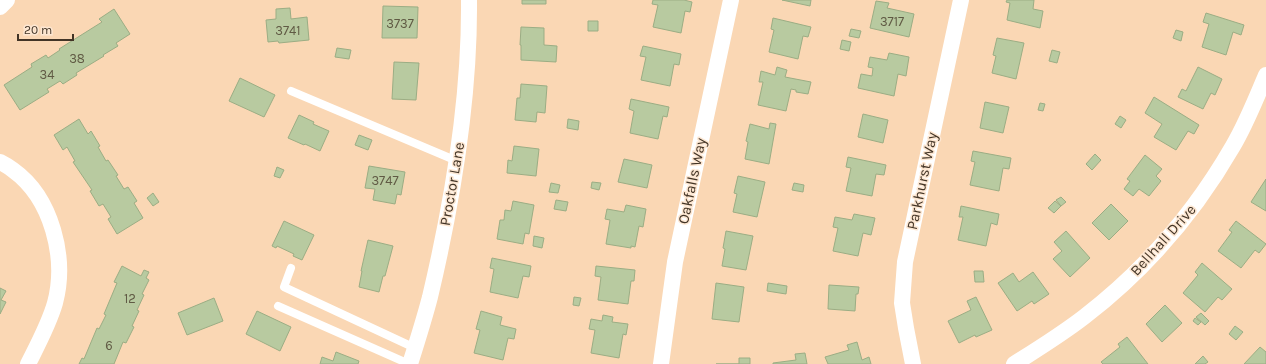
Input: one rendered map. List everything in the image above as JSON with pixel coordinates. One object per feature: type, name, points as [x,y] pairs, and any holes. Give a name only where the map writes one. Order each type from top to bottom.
[{"type":"street","points":[[0,7],[7,0]]},
{"type":"street","name":"Proctor Lane","points":[[409,364],[431,291],[457,161],[465,89],[469,35],[469,0]]},
{"type":"street","name":"Oakfalls Way","points":[[661,364],[677,255],[731,0]]},
{"type":"street","name":"Parkhurst Way","points":[[913,364],[902,304],[905,262],[961,0]]},
{"type":"street","name":"Bellhall Drive","points":[[1014,364],[1085,317],[1115,292],[1155,253],[1188,214],[1221,167],[1246,122],[1266,75]]},
{"type":"street","points":[[0,162],[18,174],[40,200],[48,214],[54,232],[57,251],[59,267],[55,302],[40,340],[28,364]]},
{"type":"lane","points":[[291,91],[457,161]]},
{"type":"lane","points":[[291,268],[284,287],[415,348]]},
{"type":"lane","points":[[278,306],[409,364]]},
{"type":"building","points":[[522,0],[546,0],[546,4],[522,4]]},
{"type":"building","points":[[653,0],[684,0],[692,2],[690,12],[685,11],[681,33],[653,27],[658,5],[652,4]]},
{"type":"building","points":[[782,0],[811,0],[810,6]]},
{"type":"building","points":[[1007,0],[1034,0],[1033,9],[1043,11],[1040,28],[1007,20],[1010,3],[1006,2]]},
{"type":"building","points":[[876,1],[889,3],[887,8],[914,14],[909,37],[870,28]]},
{"type":"building","points":[[383,6],[418,7],[417,38],[382,38]]},
{"type":"building","points":[[290,8],[291,19],[307,17],[309,40],[279,43],[278,41],[268,42],[266,20],[276,19],[276,9]]},
{"type":"building","points":[[114,9],[130,34],[116,43],[118,46],[76,73],[77,75],[63,84],[60,81],[47,89],[49,92],[20,110],[4,85],[32,67],[31,64],[46,55],[48,58],[60,50],[59,49],[102,22],[99,19]]},
{"type":"building","points":[[1206,13],[1244,25],[1241,35],[1233,32],[1226,55],[1202,47],[1209,24],[1203,22]]},
{"type":"building","points":[[773,18],[811,27],[808,37],[803,36],[798,59],[769,52],[774,30],[771,29]]},
{"type":"building","points":[[588,21],[598,21],[598,31],[588,31]]},
{"type":"building","points":[[521,27],[544,28],[544,45],[557,46],[556,62],[521,60]]},
{"type":"building","points":[[851,29],[861,31],[859,38],[849,36]]},
{"type":"building","points":[[1176,30],[1183,32],[1181,41],[1173,38]]},
{"type":"building","points":[[997,38],[1024,43],[1016,79],[992,73],[996,56],[993,55]]},
{"type":"building","points":[[842,40],[851,42],[849,51],[840,49]]},
{"type":"building","points":[[643,46],[681,54],[679,65],[674,64],[670,86],[641,80],[646,57],[640,56]]},
{"type":"building","points":[[337,48],[351,50],[349,59],[335,57]]},
{"type":"building","points":[[1052,50],[1060,52],[1057,63],[1049,61]]},
{"type":"building","points":[[889,53],[909,57],[906,76],[898,74],[894,96],[858,88],[861,74],[872,76],[873,68],[868,67],[870,57],[887,60]]},
{"type":"building","points":[[394,62],[419,63],[416,100],[392,99]]},
{"type":"building","points":[[777,67],[787,70],[785,77],[811,82],[808,94],[796,92],[796,90],[791,89],[786,111],[758,105],[763,82],[759,82],[761,71],[775,75]]},
{"type":"building","points":[[1198,67],[1222,79],[1215,95],[1211,93],[1203,109],[1178,97],[1182,89],[1186,91]]},
{"type":"building","points":[[240,78],[275,95],[264,117],[229,101]]},
{"type":"building","points":[[521,84],[547,86],[545,113],[537,112],[536,122],[515,120],[517,98],[520,98]]},
{"type":"building","points":[[1154,97],[1199,125],[1194,134],[1188,131],[1176,150],[1154,137],[1162,124],[1145,113]]},
{"type":"building","points":[[631,99],[669,107],[667,117],[663,116],[658,139],[630,133],[634,111],[629,109]]},
{"type":"building","points":[[985,102],[1009,107],[1003,133],[980,128]]},
{"type":"building","points":[[1040,103],[1045,104],[1043,111],[1038,110]]},
{"type":"building","points":[[863,114],[888,120],[883,143],[858,137]]},
{"type":"building","points":[[299,115],[314,122],[313,124],[329,131],[320,151],[288,138]]},
{"type":"building","points":[[1120,116],[1126,120],[1121,128],[1115,124]]},
{"type":"building","points":[[79,119],[88,134],[91,131],[100,146],[98,147],[106,161],[108,160],[118,175],[116,176],[124,189],[128,187],[137,201],[134,203],[143,218],[117,234],[108,219],[111,217],[103,204],[99,206],[90,191],[92,190],[73,162],[75,161],[67,147],[63,150],[54,135]]},
{"type":"building","points":[[568,119],[579,121],[578,130],[567,128]]},
{"type":"building","points":[[770,123],[776,124],[769,164],[745,159],[748,142],[746,141],[750,124],[769,129]]},
{"type":"building","points":[[359,135],[372,140],[368,150],[355,145]]},
{"type":"building","points":[[514,146],[539,149],[536,176],[507,173],[508,160],[512,161]]},
{"type":"building","points":[[973,151],[1011,158],[1009,169],[1003,168],[999,191],[970,185],[975,162],[971,161]]},
{"type":"building","points":[[1095,154],[1101,160],[1092,170],[1086,164]]},
{"type":"building","points":[[1145,155],[1162,169],[1156,176],[1161,181],[1149,196],[1139,189],[1133,196],[1124,189],[1130,181],[1127,179]]},
{"type":"building","points":[[848,157],[886,165],[884,175],[876,174],[872,196],[846,191],[851,168],[846,167]]},
{"type":"building","points":[[624,159],[652,165],[647,188],[618,182]]},
{"type":"building","points":[[369,166],[405,172],[401,195],[397,194],[395,204],[373,200],[375,189],[365,188]]},
{"type":"building","points":[[277,167],[284,170],[280,178],[274,176]]},
{"type":"building","points":[[738,176],[765,182],[757,217],[733,212],[737,194],[734,193]]},
{"type":"building","points":[[1266,179],[1266,211],[1251,202]]},
{"type":"building","points":[[592,182],[601,183],[599,190],[591,188]]},
{"type":"building","points":[[551,183],[560,185],[558,193],[549,192]]},
{"type":"building","points":[[794,183],[804,185],[803,192],[792,190]]},
{"type":"building","points":[[153,193],[159,202],[153,206],[147,198]]},
{"type":"building","points":[[1061,197],[1066,202],[1061,206],[1056,200]]},
{"type":"building","points":[[556,200],[568,202],[566,211],[554,209]]},
{"type":"building","points":[[513,201],[534,205],[529,234],[525,233],[523,244],[497,239],[500,220],[504,220],[505,210],[511,211]]},
{"type":"building","points":[[1055,201],[1061,206],[1054,213],[1048,208]]},
{"type":"building","points":[[1111,204],[1128,221],[1109,240],[1092,223]]},
{"type":"building","points":[[626,205],[646,209],[643,227],[639,226],[635,247],[631,246],[631,248],[606,244],[610,220],[605,219],[607,209],[624,212]]},
{"type":"building","points":[[961,206],[999,214],[997,225],[991,223],[986,246],[958,240],[963,217],[959,217]]},
{"type":"building","points":[[854,214],[875,218],[871,235],[863,233],[858,256],[833,251],[838,228],[833,227],[835,217],[852,220]]},
{"type":"building","points":[[284,221],[314,235],[302,260],[293,256],[294,254],[277,246],[276,248],[272,246]]},
{"type":"building","points":[[1236,221],[1266,244],[1259,253],[1255,250],[1241,268],[1218,251],[1232,232],[1229,230]]},
{"type":"building","points":[[726,231],[753,236],[746,270],[722,266]]},
{"type":"building","points":[[1066,231],[1090,258],[1070,277],[1053,259],[1062,251],[1054,242]]},
{"type":"building","points":[[534,236],[544,238],[542,248],[533,246]]},
{"type":"building","points":[[368,240],[393,246],[379,292],[359,287]]},
{"type":"building","points":[[492,258],[531,266],[529,277],[523,276],[518,298],[490,292],[494,269],[490,268]]},
{"type":"building","points":[[1202,263],[1232,289],[1222,300],[1218,297],[1205,312],[1183,293],[1198,275],[1195,272]]},
{"type":"building","points":[[122,266],[141,276],[144,270],[149,272],[146,278],[149,280],[142,294],[144,295],[137,310],[139,311],[132,326],[134,327],[126,343],[123,342],[114,364],[79,364],[82,358],[84,359],[97,328],[99,329],[106,315],[104,314],[117,283],[114,282]]},
{"type":"building","points":[[596,266],[635,270],[634,281],[631,281],[628,304],[598,300],[601,277],[595,276]]},
{"type":"building","points":[[974,271],[983,271],[984,282],[975,282]]},
{"type":"building","points":[[1033,272],[1049,294],[1034,304],[1032,301],[1017,311],[998,283],[1013,273],[1019,282]]},
{"type":"building","points":[[716,283],[744,287],[739,322],[712,319]]},
{"type":"building","points":[[768,283],[787,286],[786,294],[767,291]]},
{"type":"building","points":[[829,285],[859,287],[858,294],[856,294],[855,311],[828,309]]},
{"type":"building","points":[[0,288],[6,291],[1,300],[6,302],[0,314]]},
{"type":"building","points":[[574,297],[581,298],[579,306],[573,305]]},
{"type":"building","points":[[976,297],[992,330],[976,337],[975,335],[959,343],[948,321],[971,310],[967,301]]},
{"type":"building","points":[[214,298],[223,321],[187,335],[178,313]]},
{"type":"building","points":[[1165,305],[1182,323],[1162,342],[1146,324]]},
{"type":"building","points":[[257,311],[291,327],[280,351],[246,334]]},
{"type":"building","points":[[481,311],[502,317],[500,325],[516,329],[514,339],[508,338],[503,360],[474,353],[480,330],[476,329]]},
{"type":"building","points":[[1201,313],[1209,321],[1205,325],[1196,317]]},
{"type":"building","points":[[603,315],[613,317],[612,322],[628,324],[626,335],[623,334],[619,358],[591,353],[595,330],[589,329],[591,319],[602,321]]},
{"type":"building","points":[[1195,318],[1201,322],[1198,325],[1193,321]]},
{"type":"building","points":[[1235,326],[1243,332],[1236,340],[1229,334]]},
{"type":"building","points":[[1127,337],[1148,364],[1103,364],[1101,362],[1120,347],[1118,344]]},
{"type":"building","points":[[857,342],[862,360],[869,357],[871,364],[828,364],[825,357],[849,350],[847,345]]},
{"type":"building","points":[[1260,347],[1266,352],[1266,364],[1244,364]]},
{"type":"building","points":[[336,352],[359,361],[358,364],[320,364],[322,357],[333,361]]},
{"type":"building","points":[[805,353],[807,364],[773,364],[796,360],[795,354]]},
{"type":"building","points":[[1203,356],[1208,362],[1205,364],[1195,364]]},
{"type":"building","points":[[739,358],[750,358],[750,364],[739,364]]}]
